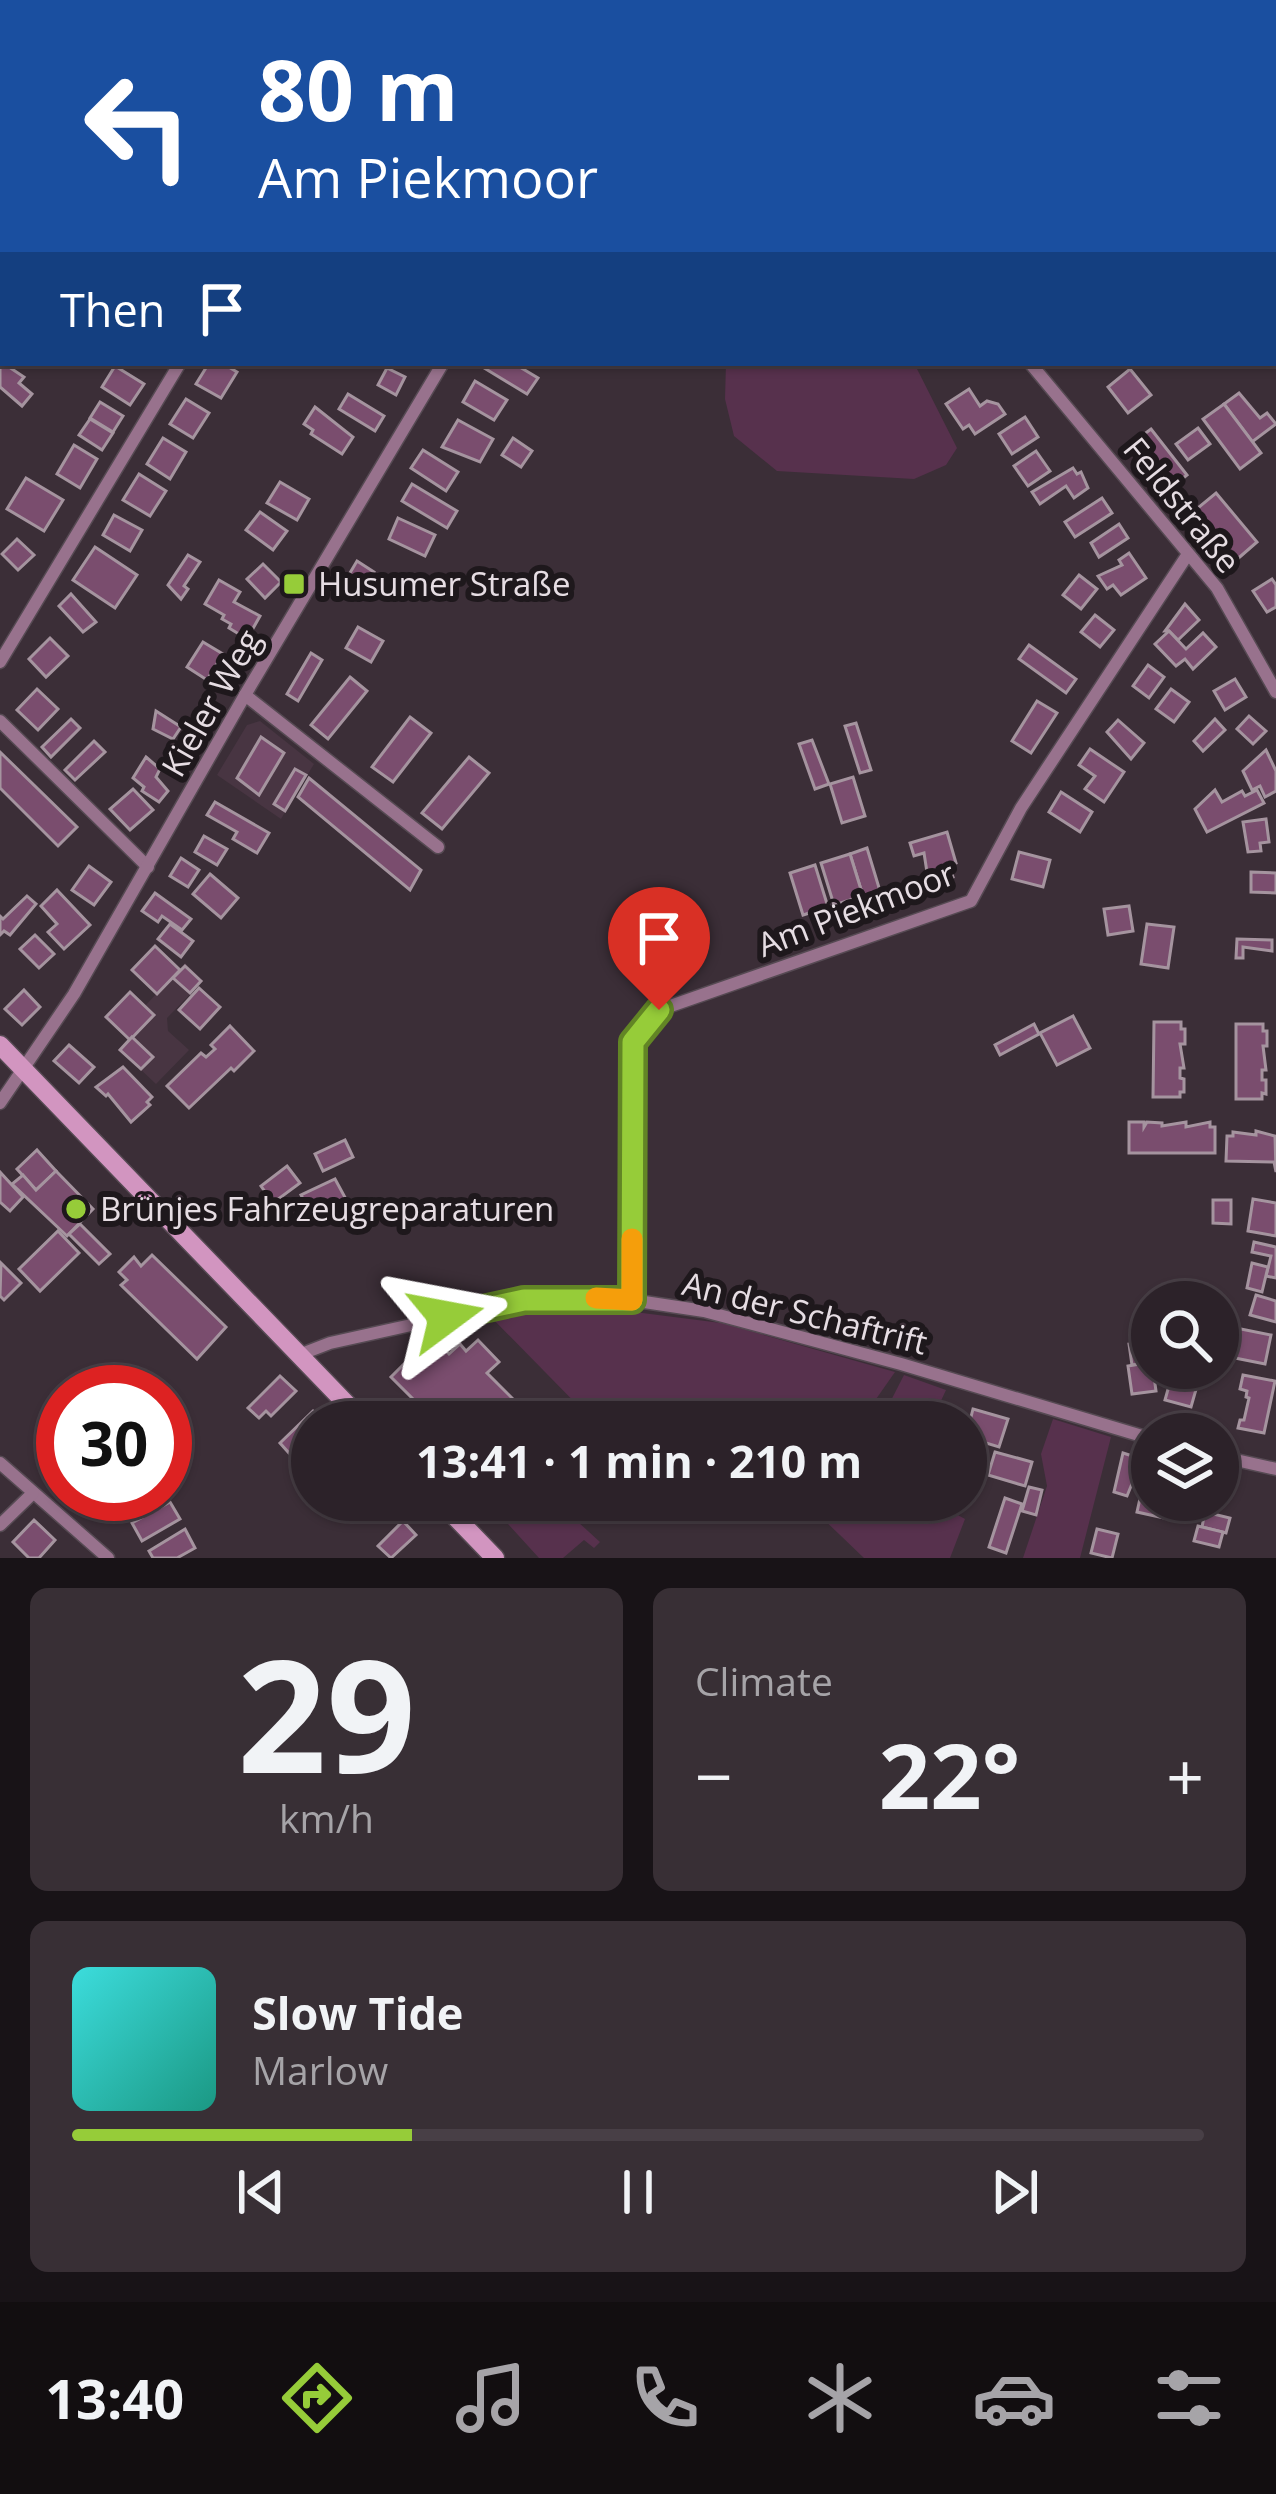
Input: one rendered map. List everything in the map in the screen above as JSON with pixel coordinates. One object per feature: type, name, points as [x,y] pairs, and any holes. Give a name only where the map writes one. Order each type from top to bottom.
[{"type":"main road","points":[[0,1045],[344,1401]]},
{"type":"main road","points":[[459,1521],[495,1558]]},
{"type":"street","points":[[0,662],[178,366]]},
{"type":"street","name":"Kieler Weg","points":[[0,1103],[74,994],[245,694],[441,366]]},
{"type":"street","name":"Feldstraße","points":[[1032,366],[1217,588],[1276,692]]},
{"type":"street","name":"Am Piekmoor","points":[[632,1300],[633,1042],[659,1010],[971,901],[1021,808],[1188,554]]},
{"type":"street","points":[[245,694],[438,847]]},
{"type":"street","points":[[0,721],[148,867]]},
{"type":"street","name":"An der Schaftrift","points":[[299,1355],[330,1343],[524,1300],[632,1300],[704,1311],[1131,1433]]},
{"type":"street","points":[[1239,1461],[1276,1469]]},
{"type":"street","points":[[0,1463],[108,1558]]},
{"type":"street","points":[[0,1525],[33,1493]]},
{"type":"shaded area","points":[[726,366],[916,366],[957,448],[946,465],[914,479],[777,471],[734,436],[725,399]]},
{"type":"shaded area","points":[[260,721],[314,764],[281,819],[217,775],[247,725]]},
{"type":"shaded area","points":[[185,963],[203,981],[167,1018],[168,1031],[189,1050],[156,1084],[120,1050],[153,1015],[145,1006]]},
{"type":"shaded area","points":[[595,1307],[721,1323],[895,1372],[875,1401],[573,1401],[490,1316]]},
{"type":"shaded area","points":[[904,1375],[946,1390],[941,1401],[891,1401]]},
{"type":"shaded area","points":[[1053,1419],[1111,1437],[1080,1558],[1023,1558],[1047,1486],[1041,1454]]},
{"type":"shaded area","points":[[505,1521],[577,1521],[600,1542],[594,1548],[584,1540],[563,1558],[539,1558]]},
{"type":"shaded area","points":[[825,1521],[964,1521],[950,1558],[864,1558]]},
{"type":"building","points":[[0,366],[8,366],[24,377],[19,383],[32,394],[22,406],[0,387]]},
{"type":"building","points":[[115,366],[144,384],[130,405],[102,387]]},
{"type":"building","points":[[207,366],[227,366],[237,372],[221,398],[196,384]]},
{"type":"building","points":[[481,366],[518,366],[538,378],[527,394]]},
{"type":"building","points":[[387,368],[405,377],[396,395],[378,385]]},
{"type":"building","points":[[1130,369],[1151,395],[1128,413],[1108,387]]},
{"type":"building","points":[[475,381],[507,400],[494,420],[463,402]]},
{"type":"building","points":[[969,389],[980,406],[987,401],[998,404],[1005,414],[975,434],[969,425],[963,429],[946,404]]},
{"type":"building","points":[[1239,393],[1260,418],[1267,413],[1276,424],[1252,442],[1224,404]]},
{"type":"building","points":[[348,394],[384,416],[375,431],[339,409]]},
{"type":"building","points":[[186,399],[209,413],[193,438],[170,424]]},
{"type":"building","points":[[100,402],[123,416],[113,432],[90,418]]},
{"type":"building","points":[[1224,404],[1261,453],[1240,469],[1203,419]]},
{"type":"building","points":[[315,407],[353,437],[342,454],[304,424]]},
{"type":"building","points":[[1025,417],[1038,437],[1012,454],[999,434]]},
{"type":"building","points":[[90,419],[113,433],[102,450],[79,435]]},
{"type":"building","points":[[458,420],[493,439],[480,462],[442,447]]},
{"type":"building","points":[[1198,428],[1210,444],[1188,460],[1176,444]]},
{"type":"building","points":[[1151,429],[1187,475],[1165,493],[1128,446]]},
{"type":"building","points":[[163,438],[186,452],[170,479],[147,464]]},
{"type":"building","points":[[513,438],[532,451],[521,467],[502,455]]},
{"type":"building","points":[[74,445],[97,459],[80,488],[57,474]]},
{"type":"building","points":[[423,450],[458,472],[446,491],[411,468]]},
{"type":"building","points":[[1036,451],[1050,471],[1028,486],[1014,466]]},
{"type":"building","points":[[1073,468],[1081,472],[1088,488],[1074,498],[1066,486],[1040,504],[1032,492]]},
{"type":"building","points":[[139,474],[166,491],[150,516],[123,500]]},
{"type":"building","points":[[26,478],[63,500],[44,531],[7,509]]},
{"type":"building","points":[[280,482],[309,499],[297,520],[267,503]]},
{"type":"building","points":[[412,484],[457,511],[447,528],[402,501]]},
{"type":"building","points":[[1216,493],[1257,542],[1234,562],[1193,512]]},
{"type":"building","points":[[1102,498],[1112,513],[1075,537],[1065,522]]},
{"type":"building","points":[[260,512],[287,531],[273,550],[246,530]]},
{"type":"building","points":[[114,515],[142,530],[130,551],[103,535]]},
{"type":"building","points":[[398,518],[435,535],[425,556],[389,539]]},
{"type":"building","points":[[1119,524],[1128,538],[1099,557],[1091,543]]},
{"type":"building","points":[[17,539],[34,555],[18,570],[2,554]]},
{"type":"building","points":[[95,547],[137,575],[115,608],[73,580]]},
{"type":"building","points":[[1129,553],[1146,578],[1121,595],[1113,585],[1107,589],[1098,576],[1122,565],[1119,560]]},
{"type":"building","points":[[188,555],[200,562],[181,599],[168,585]]},
{"type":"building","points":[[357,561],[374,572],[362,594],[344,583]]},
{"type":"building","points":[[263,564],[281,582],[265,598],[247,579]]},
{"type":"building","points":[[1079,575],[1097,589],[1081,609],[1063,595]]},
{"type":"building","points":[[1272,579],[1276,607],[1267,612],[1253,591]]},
{"type":"building","points":[[219,580],[240,592],[234,602],[260,616],[247,639],[229,628],[224,615],[205,604]]},
{"type":"building","points":[[71,594],[96,622],[83,632],[59,606]]},
{"type":"building","points":[[1185,604],[1199,620],[1178,640],[1165,631]]},
{"type":"building","points":[[1095,615],[1114,630],[1100,647],[1081,632]]},
{"type":"building","points":[[358,627],[383,641],[371,662],[346,648]]},
{"type":"building","points":[[1169,631],[1186,649],[1203,633],[1216,647],[1193,669],[1185,659],[1176,666],[1155,644]]},
{"type":"building","points":[[50,638],[68,656],[46,677],[29,659]]},
{"type":"building","points":[[203,642],[223,654],[207,680],[187,667]]},
{"type":"building","points":[[1029,645],[1076,679],[1066,693],[1019,659]]},
{"type":"building","points":[[311,653],[322,660],[298,701],[287,694]]},
{"type":"building","points":[[1148,665],[1164,677],[1149,698],[1133,686]]},
{"type":"building","points":[[350,677],[367,691],[328,739],[311,725]]},
{"type":"building","points":[[1235,679],[1246,697],[1225,710],[1214,691]]},
{"type":"building","points":[[37,689],[58,709],[38,730],[17,710]]},
{"type":"building","points":[[1171,689],[1189,702],[1174,722],[1156,709]]},
{"type":"building","points":[[1037,701],[1057,713],[1031,753],[1012,741]]},
{"type":"building","points":[[156,711],[181,727],[173,739],[153,729]]},
{"type":"building","points":[[1249,716],[1266,731],[1253,744],[1237,729]]},
{"type":"building","points":[[410,717],[431,733],[393,782],[372,767]]},
{"type":"building","points":[[71,719],[80,728],[51,757],[42,747]]},
{"type":"building","points":[[1215,719],[1225,730],[1203,751],[1194,741]]},
{"type":"building","points":[[1118,720],[1144,743],[1131,759],[1107,732]]},
{"type":"building","points":[[856,723],[871,770],[860,773],[845,726]]},
{"type":"building","points":[[261,737],[284,753],[259,795],[237,778]]},
{"type":"building","points":[[812,740],[829,784],[815,789],[799,744]]},
{"type":"building","points":[[94,741],[105,752],[75,780],[65,770]]},
{"type":"building","points":[[1090,749],[1124,772],[1104,802],[1085,789],[1095,776],[1079,765]]},
{"type":"building","points":[[1266,750],[1276,771],[1276,791],[1265,797],[1260,786],[1252,790],[1243,771]]},
{"type":"building","points":[[0,752],[77,827],[58,846],[0,788]]},
{"type":"building","points":[[146,757],[160,769],[156,777],[168,791],[159,802],[133,778]]},
{"type":"building","points":[[469,757],[489,773],[442,829],[422,813]]},
{"type":"building","points":[[295,769],[306,775],[285,811],[274,804]]},
{"type":"building","points":[[853,777],[865,816],[842,823],[830,784]]},
{"type":"building","points":[[309,778],[421,870],[410,890],[298,797]]},
{"type":"building","points":[[133,789],[153,810],[130,830],[110,809]]},
{"type":"building","points":[[1215,790],[1222,802],[1242,791],[1245,796],[1257,790],[1264,803],[1207,832],[1195,809]]},
{"type":"building","points":[[1061,792],[1092,812],[1080,832],[1049,812]]},
{"type":"building","points":[[215,802],[269,833],[257,853],[233,839],[237,832],[207,815]]},
{"type":"building","points":[[1266,819],[1269,842],[1260,843],[1261,851],[1248,852],[1243,822]]},
{"type":"building","points":[[947,832],[956,863],[949,865],[953,877],[929,885],[924,853],[914,856],[910,843]]},
{"type":"building","points":[[204,836],[227,849],[217,865],[195,852]]},
{"type":"building","points":[[867,848],[880,891],[863,896],[850,854]]},
{"type":"building","points":[[1019,852],[1050,860],[1043,887],[1012,879]]},
{"type":"building","points":[[850,854],[863,896],[834,905],[821,863]]},
{"type":"building","points":[[181,858],[199,870],[188,887],[170,876]]},
{"type":"building","points":[[815,865],[828,907],[803,915],[790,873]]},
{"type":"building","points":[[89,866],[111,882],[94,905],[72,890]]},
{"type":"building","points":[[1251,872],[1276,873],[1276,893],[1251,892]]},
{"type":"building","points":[[210,874],[238,898],[221,918],[193,894]]},
{"type":"building","points":[[57,890],[90,925],[64,949],[48,932],[57,924],[41,906]]},
{"type":"building","points":[[155,893],[191,919],[182,930],[162,916],[158,922],[142,911]]},
{"type":"building","points":[[27,896],[36,904],[10,935],[4,931],[0,935],[0,916],[3,919]]},
{"type":"building","points":[[1129,906],[1133,931],[1108,935],[1104,909]]},
{"type":"building","points":[[170,924],[193,941],[181,957],[158,939]]},
{"type":"building","points":[[1147,924],[1174,927],[1168,968],[1141,964]]},
{"type":"building","points":[[35,935],[54,954],[39,968],[20,949]]},
{"type":"building","points":[[1237,939],[1272,940],[1272,951],[1243,947],[1243,958],[1236,958]]},
{"type":"building","points":[[155,946],[180,970],[157,994],[132,970]]},
{"type":"building","points":[[185,966],[201,981],[190,993],[173,978]]},
{"type":"building","points":[[199,988],[220,1007],[200,1029],[179,1010]]},
{"type":"building","points":[[24,990],[40,1007],[22,1025],[5,1009]]},
{"type":"building","points":[[130,992],[154,1015],[130,1040],[106,1017]]},
{"type":"building","points":[[1073,1016],[1090,1048],[1057,1065],[1040,1033]]},
{"type":"building","points":[[1154,1022],[1181,1022],[1185,1029],[1185,1044],[1180,1044],[1184,1092],[1180,1097],[1153,1097]]},
{"type":"building","points":[[1034,1024],[1039,1034],[1000,1055],[995,1045]]},
{"type":"building","points":[[1236,1024],[1263,1024],[1267,1031],[1267,1046],[1263,1046],[1266,1070],[1262,1070],[1266,1094],[1262,1093],[1262,1099],[1236,1099]]},
{"type":"building","points":[[230,1026],[254,1051],[189,1108],[167,1086],[201,1053],[206,1057],[215,1049],[211,1045]]},
{"type":"building","points":[[132,1037],[153,1057],[141,1069],[120,1050]]},
{"type":"building","points":[[69,1045],[94,1067],[79,1083],[54,1061]]},
{"type":"building","points":[[123,1067],[152,1097],[147,1102],[150,1105],[131,1122],[96,1087]]},
{"type":"building","points":[[1129,1122],[1144,1122],[1144,1127],[1147,1122],[1162,1126],[1186,1122],[1186,1127],[1210,1122],[1215,1127],[1215,1153],[1129,1153]]},
{"type":"building","points":[[1256,1131],[1275,1136],[1276,1172],[1274,1162],[1226,1161],[1227,1136],[1233,1132],[1256,1135]]},
{"type":"building","points":[[345,1140],[353,1157],[323,1171],[315,1154]]},
{"type":"building","points":[[37,1150],[56,1171],[36,1190],[17,1169]]},
{"type":"building","points":[[287,1166],[300,1183],[273,1203],[261,1186]]},
{"type":"building","points":[[56,1171],[93,1209],[67,1236],[12,1184],[23,1175],[36,1190]]},
{"type":"building","points":[[0,1172],[23,1197],[10,1211],[0,1202]]},
{"type":"building","points":[[335,1179],[347,1201],[313,1218],[301,1195]]},
{"type":"building","points":[[1253,1199],[1276,1203],[1276,1236],[1248,1231]]},
{"type":"building","points":[[1213,1200],[1231,1200],[1231,1224],[1213,1223]]},
{"type":"building","points":[[80,1224],[110,1254],[99,1264],[69,1234]]},
{"type":"building","points":[[58,1231],[79,1253],[40,1291],[19,1269]]},
{"type":"building","points":[[1254,1242],[1276,1247],[1276,1278],[1266,1276],[1271,1256],[1252,1252]]},
{"type":"building","points":[[152,1255],[226,1327],[197,1359],[121,1285],[127,1280],[119,1272],[134,1257],[141,1266]]},
{"type":"building","points":[[1,1263],[21,1283],[4,1300],[0,1296]]},
{"type":"building","points":[[1252,1263],[1268,1267],[1262,1292],[1247,1288]]},
{"type":"building","points":[[1256,1295],[1276,1301],[1276,1322],[1250,1315]]},
{"type":"building","points":[[1239,1329],[1271,1335],[1265,1364],[1239,1359]]},
{"type":"building","points":[[432,1336],[449,1354],[460,1344],[466,1351],[478,1340],[499,1362],[487,1373],[515,1401],[413,1401],[391,1377]]},
{"type":"building","points":[[1243,1375],[1275,1381],[1264,1433],[1239,1428],[1249,1398],[1240,1389]]},
{"type":"building","points":[[280,1376],[296,1391],[271,1416],[266,1411],[259,1418],[248,1408]]},
{"type":"building","points":[[1168,1389],[1196,1389],[1191,1407],[1165,1400]]},
{"type":"building","points":[[987,1413],[1008,1419],[999,1447],[987,1443]]},
{"type":"building","points":[[291,1432],[291,1451],[280,1443]]},
{"type":"building","points":[[995,1452],[1032,1462],[1025,1486],[988,1475]]},
{"type":"building","points":[[1123,1453],[1131,1456],[1127,1496],[1114,1492]]},
{"type":"building","points":[[1029,1487],[1042,1490],[1036,1515],[1022,1511]]},
{"type":"building","points":[[1005,1498],[1022,1504],[1006,1553],[989,1547]]},
{"type":"building","points":[[34,1520],[55,1540],[39,1558],[29,1558],[13,1542]]},
{"type":"building","points":[[136,1521],[177,1521],[142,1541],[132,1523]]},
{"type":"building","points":[[403,1521],[416,1535],[391,1558],[378,1546]]},
{"type":"building","points":[[1203,1521],[1229,1521],[1226,1533],[1202,1527]]},
{"type":"building","points":[[1198,1526],[1223,1532],[1219,1547],[1194,1541]]},
{"type":"building","points":[[185,1529],[195,1548],[177,1558],[153,1558],[149,1551]]},
{"type":"building","points":[[1097,1529],[1118,1534],[1112,1558],[1091,1553]]},
{"type":"slow traffic","points":[[596,1298],[632,1300],[632,1239]]},
{"type":"place","name":"Husumer Straße","points":[[294,584]]},
{"type":"place","name":"Brünjes Fahrzeugreparaturen","points":[[76,1209]]},
{"type":"route","points":[[446,1317],[524,1300],[632,1300],[633,1042],[659,1010]]}]
